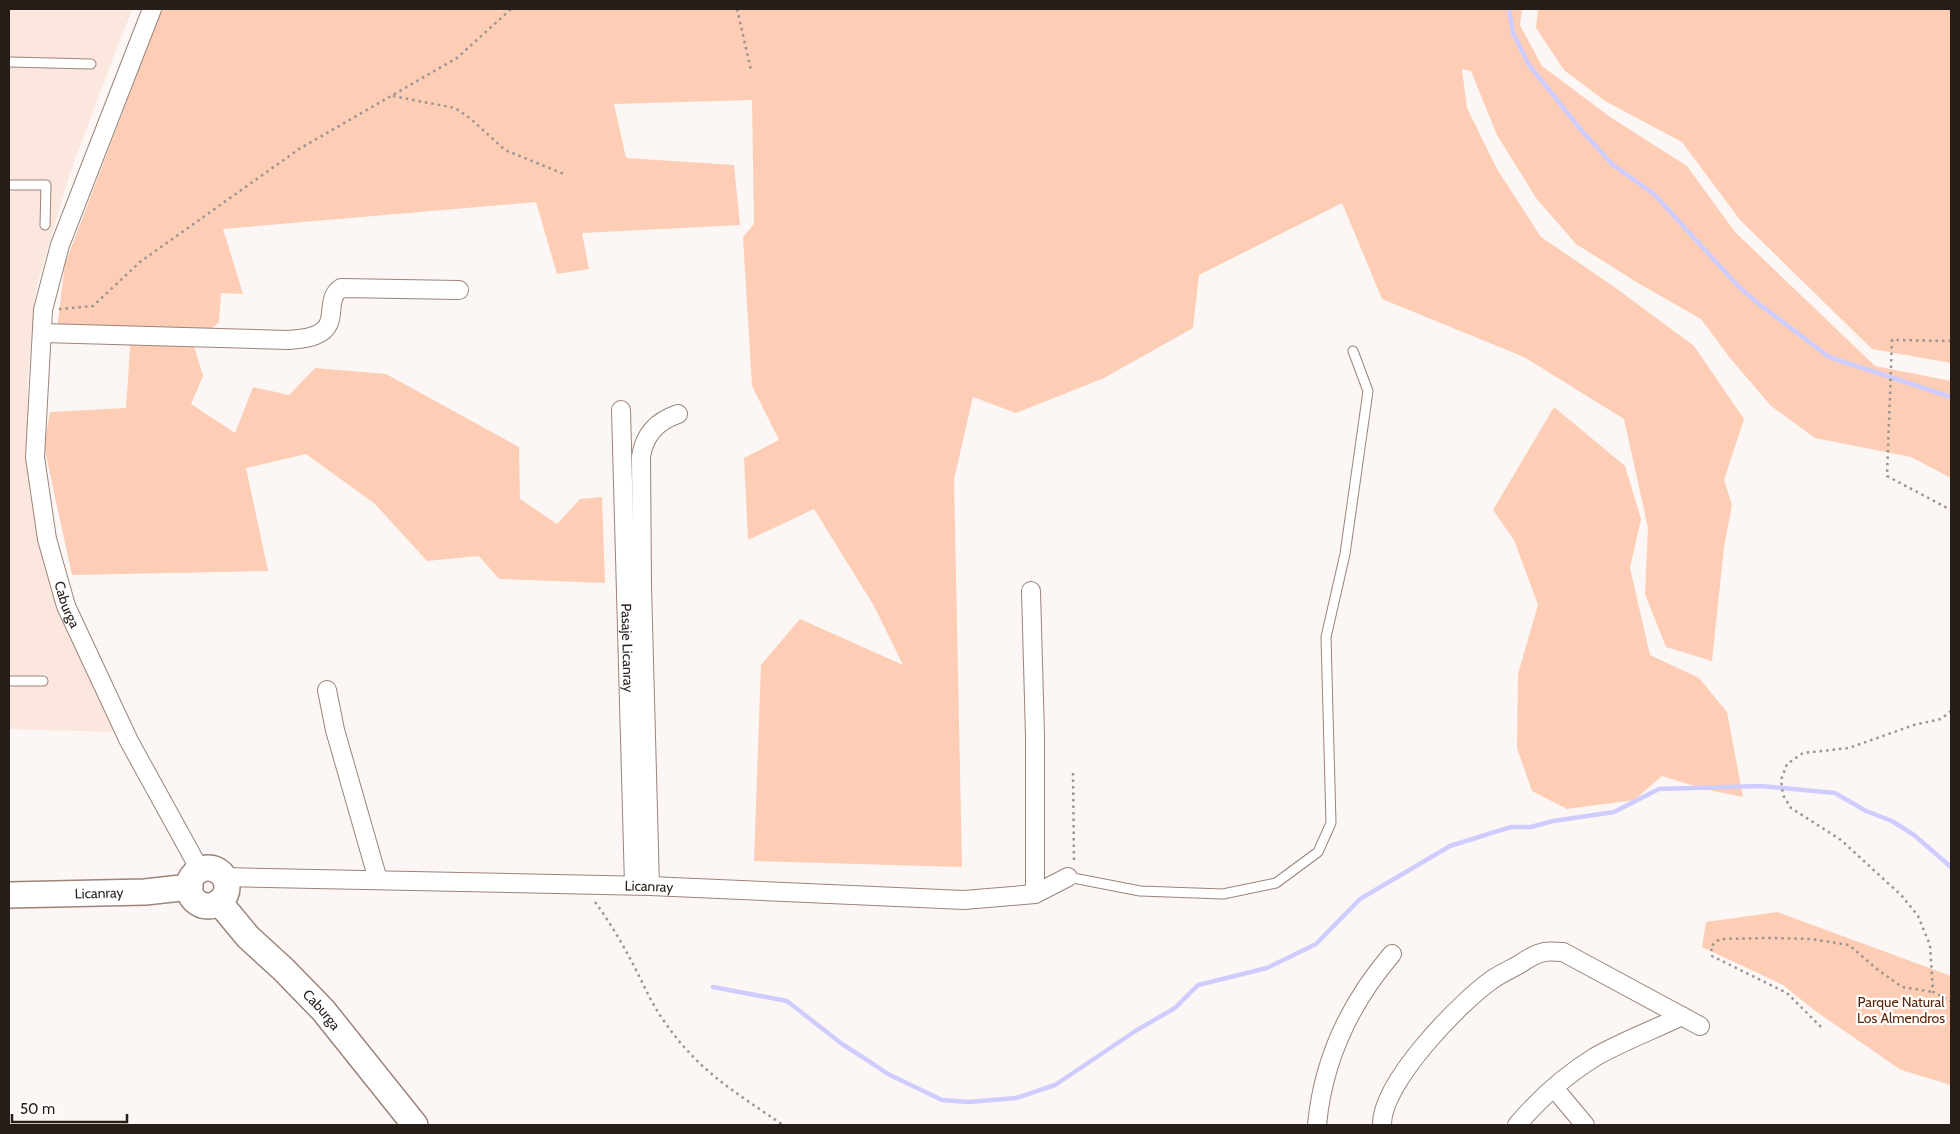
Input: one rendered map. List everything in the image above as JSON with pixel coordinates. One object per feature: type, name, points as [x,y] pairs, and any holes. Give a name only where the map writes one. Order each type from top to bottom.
[{"type":"street","name":"Caburga","points":[[152,9],[60,245],[43,310],[35,457],[47,539],[66,606],[195,878],[193,898],[203,904],[214,905],[219,902],[248,937],[323,1010],[415,1125]]},
{"type":"street","points":[[42,333],[288,340],[314,336],[323,331],[332,317],[334,294],[341,288],[459,290]]},
{"type":"street","name":"Pasaje Licanray","points":[[621,410],[642,886]]},
{"type":"street","points":[[642,886],[641,457],[644,443],[654,428],[669,417],[678,414]]},
{"type":"street","points":[[1031,591],[1035,736],[1035,894]]},
{"type":"street","points":[[326,690],[335,730],[378,880]]},
{"type":"street","points":[[195,878],[211,868],[221,873],[227,888],[226,893],[219,902]]},
{"type":"street","name":"Licanray","points":[[224,877],[578,884],[964,900],[1035,894],[1068,877]]},
{"type":"street","name":"Licanray","points":[[9,895],[145,892],[195,878]]},
{"type":"street","points":[[1382,1125],[1385,1107],[1414,1058],[1460,1006],[1493,980],[1533,956],[1544,952],[1563,952],[1700,1026]]},
{"type":"street","points":[[1386,1125],[1412,1079],[1445,1037],[1463,1018],[1504,985],[1527,970],[1563,952]]},
{"type":"street","points":[[1317,1125],[1324,1081],[1339,1037],[1363,990],[1392,954]]},
{"type":"street","points":[[1517,1125],[1540,1100],[1604,1064],[1670,1033],[1682,1016]]},
{"type":"street","points":[[1531,1125],[1557,1092]]},
{"type":"street","points":[[1557,1092],[1585,1125]]},
{"type":"lane","points":[[9,62],[91,64]]},
{"type":"lane","points":[[9,185],[46,185],[45,225]]},
{"type":"lane","points":[[1068,877],[1140,891],[1223,894],[1276,883],[1318,852],[1331,823],[1326,637],[1345,554],[1368,391],[1352,351]]},
{"type":"lane","points":[[9,681],[43,681]]},
{"type":"path","points":[[43,310],[92,306],[140,262],[299,148],[457,58],[511,9]]},
{"type":"path","points":[[737,9],[751,70]]},
{"type":"path","points":[[391,96],[455,108],[471,119],[505,150],[564,174]]},
{"type":"path","points":[[1951,342],[1892,340],[1887,476],[1951,510]]},
{"type":"path","points":[[1933,992],[1930,946],[1918,916],[1902,896],[1841,840],[1791,808],[1783,795],[1781,780],[1787,764],[1803,753],[1849,748],[1914,725],[1941,719],[1951,711]]},
{"type":"path","points":[[1068,877],[1074,865],[1073,773]]},
{"type":"path","points":[[578,884],[584,886],[600,908],[659,1013],[688,1053],[725,1086],[783,1125]]},
{"type":"path","points":[[1821,1027],[1787,993],[1712,956],[1711,946],[1720,939],[1770,938],[1810,939],[1849,945],[1902,987],[1933,992],[1951,1001]]},
{"type":"shaded area","points":[[9,9],[133,9],[70,173],[36,289],[27,385],[30,497],[64,619],[114,732],[9,729]]},
{"type":"green space","points":[[162,9],[1522,9],[1520,25],[1542,66],[1610,117],[1687,166],[1735,232],[1875,366],[1951,381],[1951,478],[1911,457],[1815,438],[1771,406],[1730,358],[1701,319],[1638,283],[1576,244],[1536,198],[1497,135],[1471,71],[1462,69],[1467,108],[1497,169],[1541,237],[1613,286],[1694,346],[1744,419],[1724,480],[1732,505],[1724,547],[1712,661],[1666,647],[1645,594],[1648,528],[1624,419],[1524,357],[1382,299],[1342,203],[1199,275],[1193,328],[1104,378],[1016,413],[973,397],[954,479],[962,867],[754,861],[761,665],[800,619],[903,665],[874,606],[814,509],[748,540],[744,458],[779,440],[752,386],[743,237],[754,224],[752,100],[614,104],[626,158],[734,165],[740,225],[582,233],[589,269],[557,274],[536,202],[223,229],[243,294],[221,293],[219,322],[194,346],[203,376],[191,404],[235,433],[253,387],[289,395],[315,368],[386,374],[519,447],[520,499],[557,524],[580,499],[602,497],[605,583],[499,579],[479,556],[427,561],[375,504],[306,454],[246,468],[268,571],[72,575],[44,446],[50,412],[126,408],[131,334],[57,329],[65,264]]},
{"type":"green space","points":[[1538,9],[1951,9],[1951,363],[1872,349],[1740,220],[1682,142],[1605,101],[1564,70],[1536,28]]},
{"type":"green space","points":[[1554,407],[1625,466],[1641,519],[1630,568],[1650,655],[1699,678],[1727,712],[1743,797],[1704,789],[1662,776],[1634,800],[1567,809],[1532,791],[1517,748],[1518,674],[1538,605],[1514,540],[1493,510]]},
{"type":"green space","name":"Parque Natural Los Almendros","points":[[1777,912],[1951,976],[1951,1085],[1901,1070],[1814,1010],[1783,985],[1702,947],[1706,922]]},
{"type":"waterway","points":[[1509,9],[1513,33],[1529,65],[1582,131],[1613,165],[1654,194],[1738,286],[1829,357],[1951,397]]},
{"type":"waterway","points":[[713,987],[787,1001],[842,1044],[888,1074],[942,1100],[969,1102],[1016,1098],[1055,1085],[1137,1030],[1175,1008],[1198,985],[1267,968],[1316,944],[1360,899],[1450,846],[1511,827],[1531,827],[1553,821],[1614,812],[1659,789],[1761,786],[1835,793],[1866,811],[1892,821],[1914,835],[1951,867]]}]
